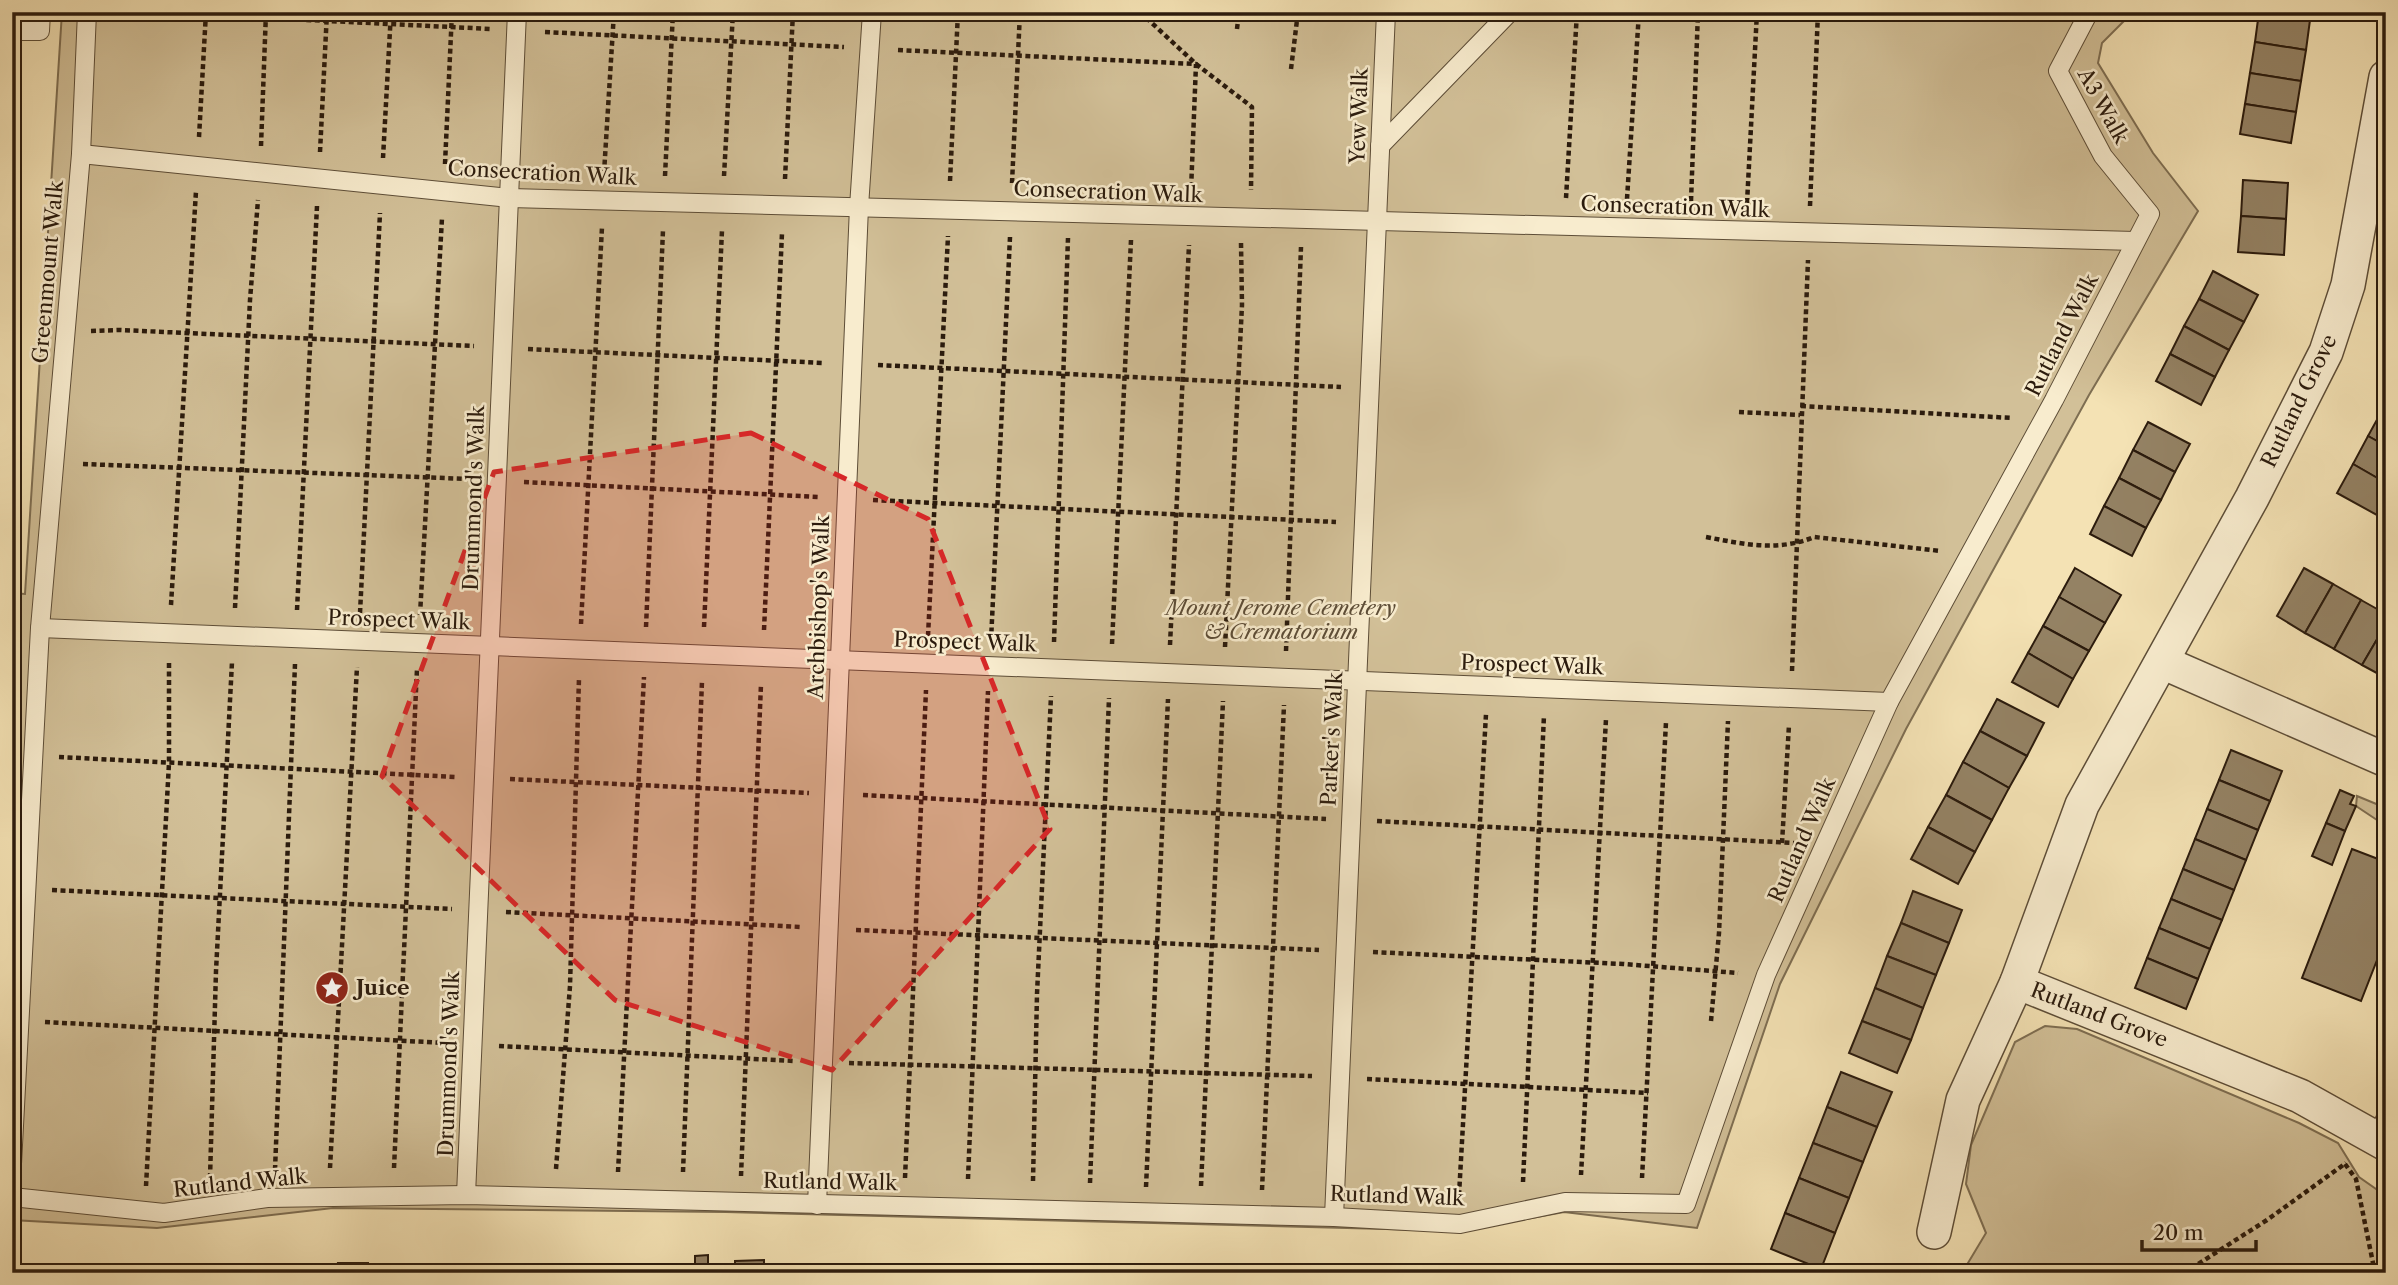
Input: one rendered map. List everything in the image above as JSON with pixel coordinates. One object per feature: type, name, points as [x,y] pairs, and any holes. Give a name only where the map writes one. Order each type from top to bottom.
[{"type":"street","name":"Rutland Grove","points":[[2383,1133],[2300,1096],[2017,982],[2082,805],[2252,498],[2326,352],[2348,285],[2386,78]]},
{"type":"street","points":[[2162,662],[2386,760]]},
{"type":"street","points":[[1934,1232],[1963,1100],[2017,982]]},
{"type":"lane","points":[[12,31],[40,31],[41,12]]},
{"type":"lane","name":"Greenmount Walk","points":[[12,1164],[40,628],[82,154],[87,12]]},
{"type":"lane","name":"Archbishop's Walk","points":[[817,1205],[859,207],[872,12]]},
{"type":"lane","name":"Yew Walk","points":[[1377,222],[1386,12]]},
{"type":"lane","points":[[1380,146],[1510,12]]},
{"type":"lane","name":"A3 Walk","points":[[2089,12],[2058,71],[2103,156],[2150,214]]},
{"type":"lane","name":"Drummond's Walk","points":[[466,1195],[516,21]]},
{"type":"lane","name":"Consecration Walk","points":[[82,154],[510,198],[2136,241]]},
{"type":"lane","name":"Rutland Walk","points":[[12,1197],[164,1213],[274,1198],[466,1195],[1200,1213],[1457,1224],[1579,1202],[1686,1203],[1766,975],[1889,702],[2044,420],[2150,214]]},
{"type":"lane","name":"Parker's Walk","points":[[1334,1217],[1377,222]]},
{"type":"lane","name":"Prospect Walk","points":[[40,628],[1889,702]]},
{"type":"path","points":[[145,12],[452,27],[516,21],[612,35],[1196,64]]},
{"type":"path","points":[[274,1198],[284,900],[327,12]]},
{"type":"path","points":[[329,1197],[391,12]]},
{"type":"path","points":[[393,1196],[418,643],[453,12]]},
{"type":"path","points":[[553,1198],[570,986],[580,650],[614,12]]},
{"type":"path","points":[[616,1199],[645,652],[673,12]]},
{"type":"path","points":[[682,1201],[710,491],[733,12]]},
{"type":"path","points":[[740,1203],[793,12]]},
{"type":"path","points":[[903,1207],[958,12]]},
{"type":"path","points":[[967,1208],[1020,12]]},
{"type":"path","points":[[1139,12],[1196,64],[1252,107],[1200,1213]]},
{"type":"path","points":[[1237,29],[1240,12]]},
{"type":"path","points":[[1291,69],[1298,12]]},
{"type":"path","points":[[1565,226],[1577,12]]},
{"type":"path","points":[[1625,228],[1639,12]]},
{"type":"path","points":[[1689,230],[1698,12]]},
{"type":"path","points":[[1746,232],[1757,12]]},
{"type":"path","points":[[1782,843],[1791,698],[1800,415],[1818,12]]},
{"type":"path","points":[[1144,1212],[1196,64]]},
{"type":"path","points":[[1032,1210],[1039,938],[1053,668],[1069,213]]},
{"type":"path","points":[[1089,1211],[1103,807],[1132,215]]},
{"type":"path","points":[[1261,1215],[1298,385],[1302,220]]},
{"type":"path","points":[[66,332],[120,330],[1369,389]]},
{"type":"path","points":[[1801,405],[2044,420]]},
{"type":"path","points":[[1739,412],[1800,415]]},
{"type":"path","points":[[54,463],[304,471],[1364,522]]},
{"type":"path","points":[[1706,537],[1762,547],[1796,544],[1814,537],[1970,554]]},
{"type":"path","points":[[1457,1224],[1487,686]]},
{"type":"path","points":[[1522,1211],[1546,688]]},
{"type":"path","points":[[1579,1202],[1607,690]]},
{"type":"path","points":[[1641,1203],[1667,693]]},
{"type":"path","points":[[1711,1021],[1730,696]]},
{"type":"path","points":[[33,755],[1045,803],[1824,845]]},
{"type":"path","points":[[26,889],[829,929],[1593,962],[1766,975]]},
{"type":"path","points":[[2184,1273],[2267,1220],[2383,1133]]},
{"type":"path","points":[[2345,1163],[2356,1179],[2375,1273]]},
{"type":"highlighted area","points":[[751,433],[928,519],[1050,829],[832,1070],[615,1000],[382,776],[494,472]]},
{"type":"green space","name":"Mount Jerome Cemetery & Crematorium","points":[[62,12],[2133,12],[2102,43],[2098,63],[2153,153],[2198,211],[2089,395],[1906,729],[1780,984],[1697,1228],[1564,1212],[1462,1231],[726,1212],[333,1208],[157,1228],[12,1220],[12,593],[25,594]]},
{"type":"green space","points":[[2357,796],[2386,808],[2386,826],[2356,806]]},
{"type":"green space","points":[[2045,1026],[2077,1029],[2299,1123],[2338,1143],[2359,1177],[2386,1196],[2386,1273],[1962,1273],[1986,1233],[1966,1184],[1971,1145],[2015,1042]]},
{"type":"building","points":[[2259,12],[2310,20],[2306,50],[2255,42]]},
{"type":"building","points":[[2263,12],[2312,12],[2310,20]]},
{"type":"building","points":[[2255,42],[2306,50],[2301,81],[2250,73]]},
{"type":"building","points":[[2250,73],[2301,81],[2296,112],[2245,104]]},
{"type":"building","points":[[2245,104],[2296,112],[2291,143],[2240,134]]},
{"type":"building","points":[[2243,180],[2288,183],[2286,219],[2241,216]]},
{"type":"building","points":[[2241,216],[2286,219],[2284,255],[2238,252]]},
{"type":"building","points":[[2213,271],[2258,295],[2244,322],[2199,299]]},
{"type":"building","points":[[2199,299],[2244,322],[2229,350],[2184,326]]},
{"type":"building","points":[[2184,326],[2229,350],[2215,377],[2170,354]]},
{"type":"building","points":[[2170,354],[2215,377],[2201,405],[2156,381]]},
{"type":"building","points":[[2384,407],[2386,409],[2386,446],[2368,436]]},
{"type":"building","points":[[2148,422],[2190,444],[2175,472],[2133,450]]},
{"type":"building","points":[[2368,436],[2386,446],[2386,483],[2353,464]]},
{"type":"building","points":[[2133,450],[2175,472],[2161,500],[2119,478]]},
{"type":"building","points":[[2353,464],[2386,483],[2386,520],[2337,493]]},
{"type":"building","points":[[2119,478],[2161,500],[2146,528],[2104,506]]},
{"type":"building","points":[[2104,506],[2146,528],[2132,556],[2090,534]]},
{"type":"building","points":[[2075,568],[2121,595],[2105,623],[2059,597]]},
{"type":"building","points":[[2304,568],[2333,584],[2305,633],[2277,616]]},
{"type":"building","points":[[2333,584],[2361,600],[2334,649],[2305,633]]},
{"type":"building","points":[[2059,597],[2105,623],[2089,651],[2043,626]]},
{"type":"building","points":[[2361,600],[2386,614],[2386,624],[2362,665],[2334,649]]},
{"type":"building","points":[[2386,624],[2386,678],[2362,665]]},
{"type":"building","points":[[2043,626],[2089,651],[2073,679],[2028,653]]},
{"type":"building","points":[[2028,653],[2073,679],[2058,707],[2012,682]]},
{"type":"building","points":[[1997,699],[2044,723],[2027,756],[1980,731]]},
{"type":"building","points":[[1980,731],[2027,756],[2009,788],[1963,762]]},
{"type":"building","points":[[2231,750],[2282,771],[2270,801],[2219,780]]},
{"type":"building","points":[[1963,762],[2009,788],[1992,820],[1946,795]]},
{"type":"building","points":[[2219,780],[2270,801],[2258,830],[2207,809]]},
{"type":"building","points":[[2340,790],[2354,796],[2350,804],[2356,806],[2345,831],[2326,823]]},
{"type":"building","points":[[1946,795],[1992,820],[1975,852],[1928,827]]},
{"type":"building","points":[[2207,809],[2258,830],[2246,860],[2195,839]]},
{"type":"building","points":[[2326,823],[2345,831],[2332,865],[2312,856]]},
{"type":"building","points":[[1928,827],[1975,852],[1958,884],[1911,859]]},
{"type":"building","points":[[2195,839],[2246,860],[2234,890],[2183,869]]},
{"type":"building","points":[[2352,849],[2386,862],[2386,937],[2361,1001],[2302,978]]},
{"type":"building","points":[[2183,869],[2234,890],[2222,920],[2171,899]]},
{"type":"building","points":[[1913,891],[1962,910],[1949,943],[1901,923]]},
{"type":"building","points":[[2171,899],[2222,920],[2210,949],[2159,928]]},
{"type":"building","points":[[1901,923],[1949,943],[1936,975],[1887,956]]},
{"type":"building","points":[[2159,928],[2210,949],[2198,979],[2147,958]]},
{"type":"building","points":[[1887,956],[1936,975],[1923,1008],[1875,988]]},
{"type":"building","points":[[2147,958],[2198,979],[2186,1009],[2135,988]]},
{"type":"building","points":[[1875,988],[1923,1008],[1911,1040],[1862,1021]]},
{"type":"building","points":[[1862,1021],[1911,1040],[1897,1073],[1849,1053]]},
{"type":"building","points":[[1841,1072],[1892,1092],[1877,1127],[1827,1107]]},
{"type":"building","points":[[1827,1107],[1877,1127],[1863,1162],[1813,1143]]},
{"type":"building","points":[[1813,1143],[1863,1162],[1849,1198],[1799,1178]]},
{"type":"building","points":[[1799,1178],[1849,1198],[1835,1233],[1785,1213]]},
{"type":"building","points":[[1785,1213],[1835,1233],[1821,1269],[1771,1249]]},
{"type":"building","points":[[708,1255],[708,1273],[695,1273],[695,1256]]},
{"type":"building","points":[[764,1260],[764,1273],[735,1273],[735,1261]]},
{"type":"building","points":[[338,1263],[368,1263],[368,1273],[339,1273]]},
{"type":"building","points":[[250,1266],[279,1266],[280,1273],[250,1273]]},
{"type":"building","points":[[76,1267],[76,1273],[47,1273],[47,1269]]},
{"type":"building","points":[[679,1267],[679,1273],[649,1273],[649,1268]]},
{"type":"building","points":[[881,1268],[881,1273],[852,1273],[852,1269]]},
{"type":"place","name":"Juice","points":[[332,988]]}]
